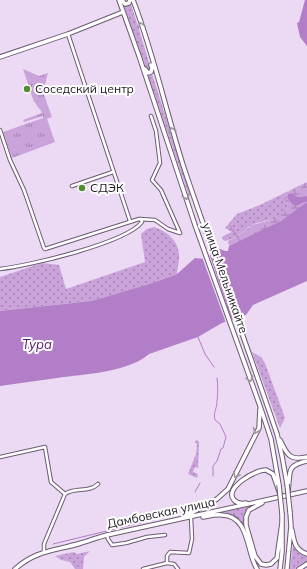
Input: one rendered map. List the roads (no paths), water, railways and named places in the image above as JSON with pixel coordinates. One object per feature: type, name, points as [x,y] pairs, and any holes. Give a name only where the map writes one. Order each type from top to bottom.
[{"type":"main road","points":[[121,0],[126,4],[129,3],[130,0]]},
{"type":"main road","name":"улица Мельникайте","points":[[121,0],[123,12],[195,225],[271,439],[282,514],[282,552],[280,569]]},
{"type":"main road","name":"улица Мельникайте","points":[[133,0],[202,222],[277,434],[288,484],[291,526],[287,569]]},
{"type":"main road","points":[[0,57],[68,34],[123,12]]},
{"type":"main road","points":[[139,56],[146,72],[150,73],[152,68],[149,50]]},
{"type":"main road","points":[[179,519],[196,511],[224,494],[246,455],[258,428],[260,406]]},
{"type":"main road","points":[[277,434],[286,453],[296,458],[307,457]]},
{"type":"main road","points":[[288,484],[292,467],[298,463],[307,461]]},
{"type":"main road","points":[[258,502],[238,503],[232,498],[234,487],[258,470],[263,469],[270,471],[273,474],[278,486]]},
{"type":"main road","name":"Дамбовская улица","points":[[15,569],[35,555],[107,535],[307,492]]},
{"type":"main road","points":[[266,500],[249,510],[246,516],[246,525],[255,556],[261,564],[272,564],[277,558],[282,523]]},
{"type":"main road","points":[[196,516],[223,515],[230,516],[238,521],[243,528],[253,561],[257,569]]},
{"type":"main road","points":[[291,526],[296,547],[307,554]]},
{"type":"main road","points":[[299,569],[307,564]]},
{"type":"street","points":[[68,34],[130,222]]},
{"type":"street","points":[[0,130],[10,160],[24,190],[44,248],[46,249],[141,219],[155,220],[168,229],[180,233],[161,190],[152,180],[160,163],[156,131],[151,116]]},
{"type":"street","points":[[72,186],[113,172]]},
{"type":"street","points":[[0,269],[67,255],[110,241],[139,225],[142,222],[141,219]]},
{"type":"street","points":[[0,458],[45,447],[51,482],[65,494]]},
{"type":"street","points":[[44,552],[44,544],[65,494],[71,491],[91,488],[98,484]]},
{"type":"street","points":[[167,563],[167,556],[170,552],[189,553],[192,539],[191,517]]},
{"type":"street","points":[[107,535],[112,545],[147,537],[166,535]]},
{"type":"street","points":[[143,569],[167,563],[174,564],[178,569]]},
{"type":"water","points":[[305,0],[307,0],[307,46],[300,37],[297,23],[299,22]]},
{"type":"water","points":[[292,193],[298,197],[307,196],[307,202],[296,206],[292,204],[287,197],[288,194]]},
{"type":"water","name":"Тура","points":[[307,202],[307,281],[253,305],[246,315],[222,323],[198,337],[149,354],[141,360],[120,368],[97,373],[0,386],[0,311],[91,301],[172,276],[177,274],[195,258],[205,259],[220,249],[228,251],[229,246],[281,221]]},
{"type":"waterway","points":[[230,226],[240,241]]},
{"type":"waterway","points":[[198,337],[205,354],[214,367]]},
{"type":"waterway","points":[[213,476],[213,466],[217,461],[221,449],[223,448],[226,437],[220,424],[215,420],[218,396],[217,378]]},
{"type":"waterway","points":[[195,492],[200,483]]},
{"type":"waterway","points":[[53,544],[156,519]]},
{"type":"place","name":"Соседский центр","points":[[27,89]]},
{"type":"place","name":"СДЭК","points":[[82,188]]}]
